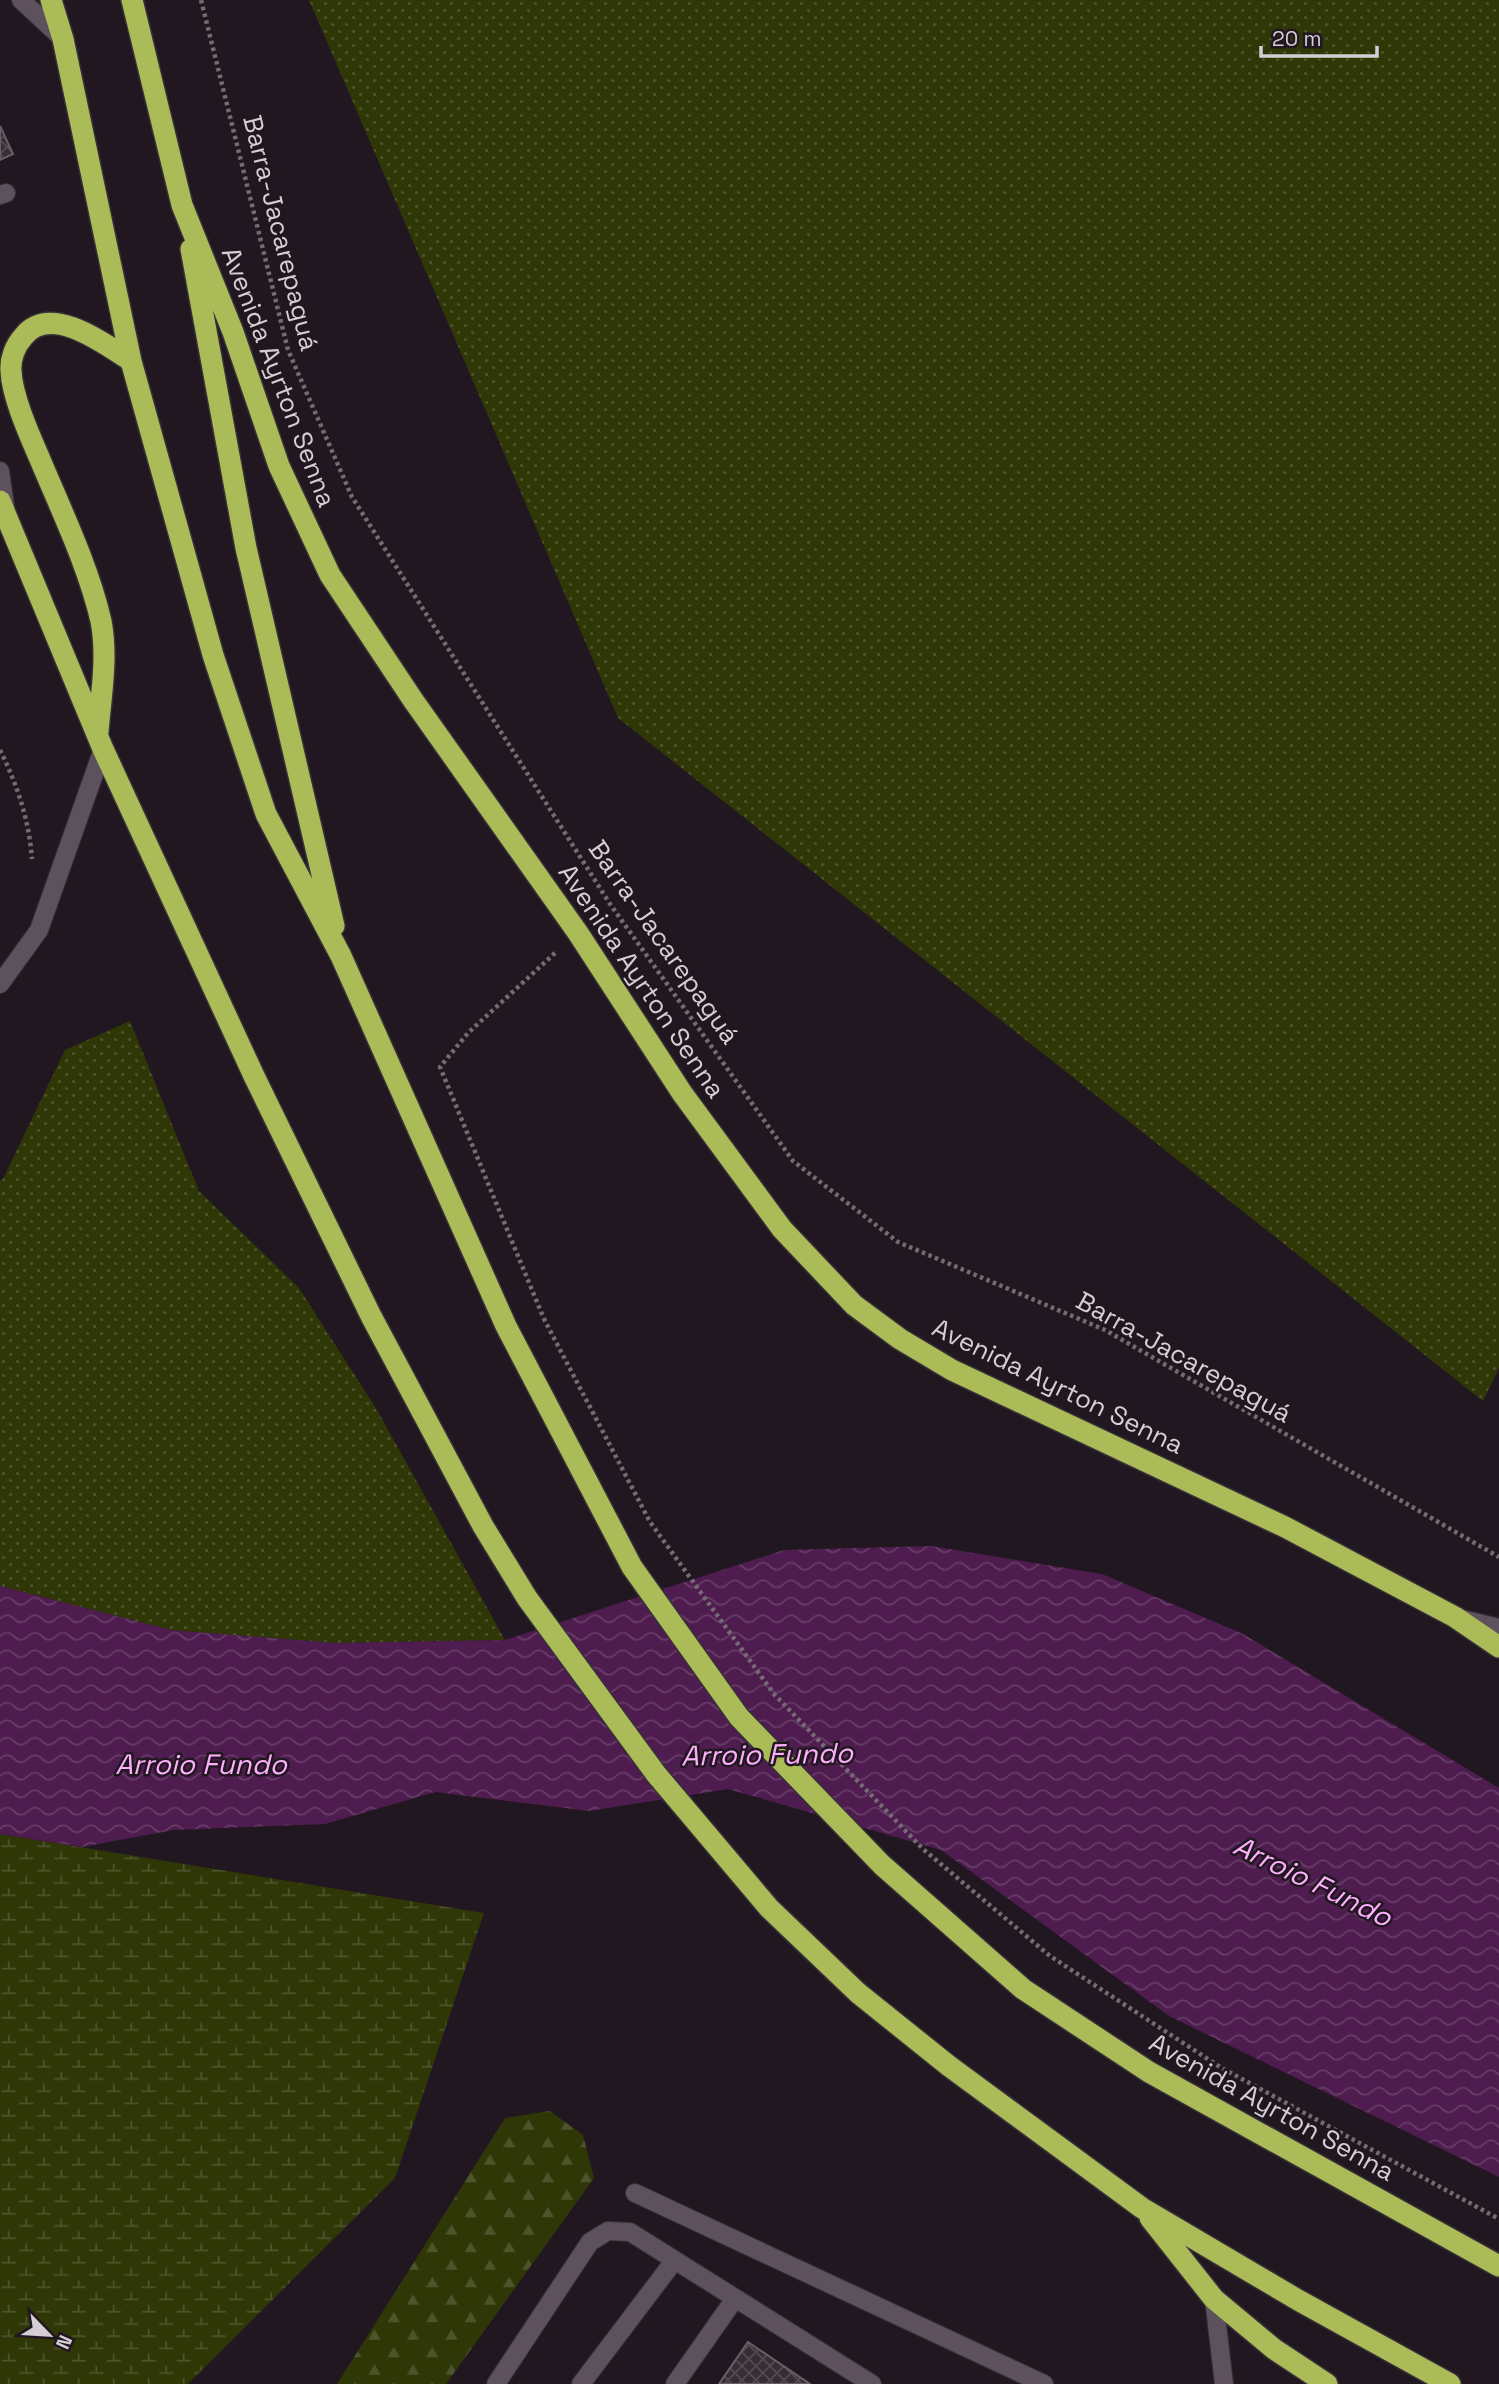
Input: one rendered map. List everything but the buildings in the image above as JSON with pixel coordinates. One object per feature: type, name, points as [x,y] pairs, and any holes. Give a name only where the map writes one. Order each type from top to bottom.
[{"type":"highway","points":[[51,0],[63,39],[131,361],[212,655],[266,814],[341,956]]},
{"type":"highway","name":"Avenida Ayrton Senna","points":[[132,0],[182,205],[233,332],[279,466],[330,575],[578,933],[682,1093],[775,1218],[853,1305],[900,1339],[952,1370],[1285,1527],[1455,1617],[1499,1647]]},
{"type":"highway","points":[[182,205],[246,548],[341,956]]},
{"type":"highway","points":[[100,742],[105,648],[100,619],[67,524],[27,428],[11,371],[15,346],[27,331],[44,325],[61,324],[94,338],[131,361]]},
{"type":"highway","points":[[3,508],[100,742],[254,1076],[371,1316],[483,1526],[527,1598],[656,1774],[769,1908],[858,1993],[948,2066],[1142,2208],[1297,2300],[1450,2384]]},
{"type":"highway","name":"Avenida Ayrton Senna","points":[[341,956],[506,1326],[632,1567],[739,1717],[882,1866],[1023,1989],[1149,2072],[1499,2266]]},
{"type":"highway","points":[[1142,2208],[1214,2299],[1274,2349],[1327,2384]]},
{"type":"street","points":[[21,0],[63,39]]},
{"type":"street","points":[[0,471],[3,508]]},
{"type":"street","points":[[0,984],[39,930],[100,742]]},
{"type":"street","points":[[1455,1617],[1499,1628]]},
{"type":"street","points":[[635,2193],[1044,2384]]},
{"type":"street","points":[[496,2384],[590,2242],[608,2231],[630,2232],[734,2300],[872,2384]]},
{"type":"street","points":[[581,2384],[674,2261]]},
{"type":"street","points":[[1214,2299],[1224,2384]]},
{"type":"street","points":[[675,2384],[734,2300]]},
{"type":"path","name":"Barra-Jacarepaguá","points":[[201,0],[288,349],[352,497],[610,904],[793,1161],[898,1242],[1105,1330],[1499,1557]]},
{"type":"path","points":[[0,750],[17,789],[30,834],[33,862]]},
{"type":"path","points":[[610,904],[468,1033],[440,1067],[544,1319],[650,1522],[774,1693],[923,1849],[1050,1956],[1220,2067],[1499,2219]]},
{"type":"green space","points":[[309,0],[1499,0],[1499,1368],[1483,1401],[618,718]]},
{"type":"green space","points":[[130,1021],[199,1191],[299,1288],[377,1410],[505,1640],[334,1643],[171,1630],[0,1586],[0,1180],[3,1179],[65,1050]]},
{"type":"green space","points":[[0,1834],[484,1913],[395,2178],[188,2384],[0,2384]]},
{"type":"green space","points":[[550,2111],[583,2135],[594,2178],[446,2384],[337,2384],[505,2118]]},
{"type":"water","name":"Arroio Fundo","points":[[931,1546],[1102,1574],[1243,1634],[1499,1788],[1499,2177],[1169,2016],[941,1850],[728,1789],[589,1811],[435,1792],[325,1824],[174,1830],[82,1847],[0,1834],[0,1586],[171,1630],[334,1643],[505,1640],[784,1550]]}]
